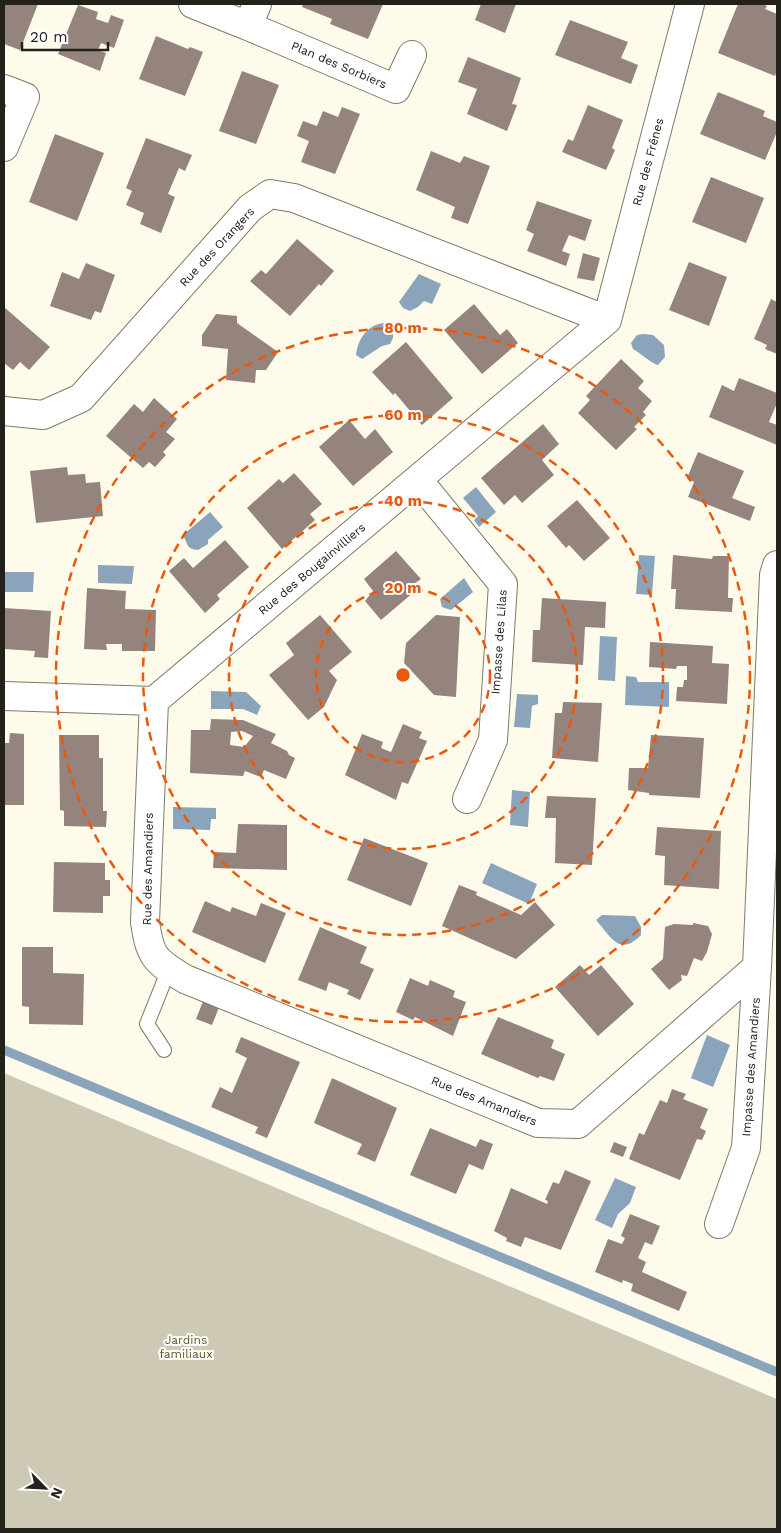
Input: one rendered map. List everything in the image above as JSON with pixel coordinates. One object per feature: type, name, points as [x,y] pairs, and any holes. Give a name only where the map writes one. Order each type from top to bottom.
[{"type":"street","points":[[193,4],[253,15]]},
{"type":"street","name":"Rue des Frênes","points":[[607,320],[690,4]]},
{"type":"street","name":"Plan des Sorbiers","points":[[253,15],[396,89],[412,55]]},
{"type":"street","points":[[4,89],[25,98],[4,147]]},
{"type":"street","name":"Rue des Orangers","points":[[4,411],[43,415],[81,398],[250,208],[270,194],[294,198],[607,320]]},
{"type":"street","name":"Rue des Bougainvilliers","points":[[154,701],[607,320]]},
{"type":"street","name":"Impasse des Lilas","points":[[418,480],[503,584],[492,740],[467,799]]},
{"type":"street","points":[[757,967],[773,585],[777,566]]},
{"type":"street","points":[[4,696],[154,701]]},
{"type":"street","name":"Rue des Amandiers","points":[[154,701],[146,922],[149,948],[169,969],[185,979],[538,1124],[578,1124],[757,967]]},
{"type":"street","name":"Impasse des Amandiers","points":[[719,1224],[746,1148],[757,967]]},
{"type":"lane","points":[[164,1050],[147,1024],[169,969]]},
{"type":"green space","name":"Jardins familiaux","points":[[4,1073],[777,1399],[777,1529],[4,1529]]},
{"type":"water","points":[[419,274],[441,284],[432,304],[424,301],[410,311],[403,308],[399,302]]},
{"type":"water","points":[[384,323],[393,328],[393,338],[390,344],[382,346],[362,359],[356,355],[364,334],[378,324]]},
{"type":"water","points":[[637,335],[653,335],[664,345],[665,357],[658,365],[633,349],[631,343]]},
{"type":"water","points":[[476,487],[496,512],[479,527],[474,520],[478,516],[463,498]]},
{"type":"water","points":[[210,512],[223,527],[208,540],[208,544],[198,550],[191,548],[188,546],[183,535]]},
{"type":"water","points":[[639,555],[655,556],[652,595],[636,594]]},
{"type":"water","points":[[98,565],[134,566],[132,584],[98,583]]},
{"type":"water","points":[[4,572],[34,572],[33,592],[4,592]]},
{"type":"water","points":[[464,578],[473,592],[451,610],[442,607],[440,599]]},
{"type":"water","points":[[600,636],[617,637],[615,681],[598,680]]},
{"type":"water","points":[[626,676],[636,677],[638,682],[669,682],[669,707],[625,705]]},
{"type":"water","points":[[211,691],[246,692],[261,706],[257,715],[243,709],[211,709]]},
{"type":"water","points":[[517,694],[538,695],[538,704],[532,706],[530,728],[514,727]]},
{"type":"water","points":[[512,790],[530,792],[528,827],[510,825]]},
{"type":"water","points":[[173,807],[216,808],[216,819],[211,819],[210,830],[173,829]]},
{"type":"water","points":[[491,863],[537,884],[529,904],[482,883]]},
{"type":"water","points":[[602,915],[635,916],[641,927],[641,935],[627,944],[616,942],[596,920]]},
{"type":"water","points":[[707,1035],[730,1045],[713,1087],[691,1078]]},
{"type":"water","points":[[615,1178],[636,1187],[630,1203],[618,1214],[612,1228],[595,1220]]},
{"type":"building","points":[[4,4],[38,4],[20,50],[4,44]]},
{"type":"building","points":[[303,4],[383,4],[368,39],[330,24],[332,19],[302,7]]},
{"type":"building","points":[[481,4],[516,4],[505,33],[475,20]]},
{"type":"building","points":[[738,4],[762,4],[767,6],[765,9],[777,14],[777,70],[775,76],[718,53]]},
{"type":"building","points":[[78,5],[98,12],[96,19],[108,23],[111,15],[124,20],[114,48],[101,43],[98,50],[106,53],[100,71],[58,54]]},
{"type":"building","points":[[570,20],[628,42],[621,58],[638,65],[631,84],[555,55]]},
{"type":"building","points":[[156,36],[188,49],[190,47],[203,52],[185,96],[139,79]]},
{"type":"building","points":[[468,57],[521,78],[512,104],[517,105],[507,131],[467,114],[477,89],[458,82]]},
{"type":"building","points":[[242,71],[279,85],[256,144],[219,131]]},
{"type":"building","points":[[718,92],[765,111],[763,116],[777,122],[777,132],[765,160],[700,134]]},
{"type":"building","points":[[588,105],[623,120],[612,148],[615,150],[606,170],[562,152],[568,139],[573,141]]},
{"type":"building","points":[[342,107],[360,114],[335,174],[301,162],[309,141],[297,136],[303,121],[317,126],[323,111],[338,117]]},
{"type":"building","points":[[55,134],[104,153],[77,221],[29,202]]},
{"type":"building","points":[[146,138],[192,155],[185,171],[179,168],[168,194],[175,197],[161,233],[140,224],[144,213],[126,205],[132,191],[126,188]]},
{"type":"building","points":[[431,151],[460,163],[464,156],[490,166],[468,224],[451,218],[455,207],[416,190]]},
{"type":"building","points":[[711,177],[764,198],[746,243],[692,222]]},
{"type":"building","points":[[537,201],[592,220],[585,241],[569,235],[562,251],[570,254],[566,266],[527,251],[534,234],[526,230]]},
{"type":"building","points":[[297,239],[334,271],[321,286],[319,284],[290,316],[250,281],[261,270],[266,274]]},
{"type":"building","points":[[583,253],[600,258],[594,281],[577,278]]},
{"type":"building","points":[[689,262],[727,277],[709,326],[669,310]]},
{"type":"building","points":[[86,263],[115,275],[101,313],[95,311],[91,320],[50,306],[62,272],[79,279]]},
{"type":"building","points":[[771,299],[777,302],[777,354],[765,349],[767,345],[754,339]]},
{"type":"building","points":[[474,304],[500,335],[507,329],[518,343],[482,374],[444,330]]},
{"type":"building","points":[[4,307],[50,347],[29,370],[20,362],[13,370],[4,363]]},
{"type":"building","points":[[216,314],[237,316],[237,323],[278,352],[266,370],[256,370],[255,383],[226,380],[228,349],[202,346],[202,335]]},
{"type":"building","points":[[406,342],[453,398],[422,425],[395,393],[393,395],[372,372]]},
{"type":"building","points":[[621,359],[644,381],[638,388],[652,401],[643,412],[646,415],[634,427],[637,429],[616,450],[578,413],[590,400],[586,396]]},
{"type":"building","points":[[739,378],[777,393],[777,403],[769,422],[777,425],[777,445],[709,417],[722,385],[734,391]]},
{"type":"building","points":[[154,398],[177,419],[166,432],[175,439],[163,452],[166,455],[155,467],[149,462],[143,468],[106,436],[134,404],[143,412]]},
{"type":"building","points":[[349,420],[365,439],[375,429],[393,452],[353,486],[319,447]]},
{"type":"building","points":[[543,424],[559,444],[542,460],[554,475],[522,503],[515,495],[504,505],[481,478]]},
{"type":"building","points":[[698,452],[744,471],[732,498],[755,507],[750,521],[688,497],[694,482],[687,478]]},
{"type":"building","points":[[67,467],[68,475],[85,474],[86,483],[100,482],[103,516],[36,523],[30,471]]},
{"type":"building","points":[[294,473],[322,504],[310,514],[315,520],[282,549],[247,508],[279,479],[283,483]]},
{"type":"building","points":[[577,500],[610,538],[584,561],[569,545],[566,548],[547,526]]},
{"type":"building","points":[[225,540],[249,567],[217,595],[220,599],[205,613],[169,571],[184,558],[193,568]]},
{"type":"building","points":[[396,551],[421,579],[410,587],[414,592],[381,620],[365,601],[373,591],[364,579]]},
{"type":"building","points":[[673,555],[712,559],[713,556],[729,556],[728,598],[733,598],[732,612],[675,609],[676,589],[671,589]]},
{"type":"building","points":[[87,588],[126,591],[125,609],[156,610],[155,651],[122,651],[122,644],[106,644],[107,650],[84,649]]},
{"type":"building","points":[[542,598],[606,602],[605,628],[585,627],[583,665],[532,662],[533,630],[540,630]]},
{"type":"building","points":[[4,608],[51,611],[48,658],[34,657],[35,651],[4,649]]},
{"type":"building","points":[[320,615],[352,652],[329,671],[337,680],[324,707],[308,720],[269,675],[294,655],[286,643]]},
{"type":"building","points":[[436,615],[460,617],[456,697],[434,695],[404,663],[406,643]]},
{"type":"building","points":[[650,642],[713,646],[712,663],[729,664],[727,704],[676,701],[677,687],[683,687],[684,680],[687,680],[687,666],[677,666],[676,669],[649,667]]},
{"type":"building","points":[[563,702],[602,703],[598,762],[552,758],[555,713],[562,713]]},
{"type":"building","points":[[211,719],[243,720],[276,734],[271,743],[287,751],[289,755],[295,758],[286,779],[264,770],[261,777],[245,771],[243,776],[190,773],[191,730],[210,730]],"holes":[[[242,731],[253,736],[244,747],[230,745],[231,732]]]},
{"type":"building","points":[[403,724],[422,732],[419,738],[427,741],[408,784],[402,782],[396,800],[345,775],[362,734],[383,742],[381,748],[391,752]]},
{"type":"building","points":[[10,733],[24,734],[24,805],[4,805],[4,743],[9,743]]},
{"type":"building","points":[[59,735],[99,735],[99,758],[103,758],[103,811],[107,811],[106,827],[64,826],[64,811],[60,810]]},
{"type":"building","points":[[651,735],[704,738],[700,798],[649,795],[649,793],[628,790],[629,768],[648,768]]},
{"type":"building","points":[[547,796],[596,798],[592,865],[555,863],[556,818],[545,818]]},
{"type":"building","points":[[238,824],[287,825],[287,870],[213,868],[214,852],[236,853]]},
{"type":"building","points":[[657,827],[721,831],[719,889],[664,885],[665,856],[655,855]]},
{"type":"building","points":[[364,838],[428,863],[411,906],[347,880]]},
{"type":"building","points":[[54,862],[105,863],[105,880],[110,880],[110,896],[103,896],[103,913],[53,912]]},
{"type":"building","points":[[459,885],[477,892],[476,895],[521,915],[535,902],[555,925],[516,959],[442,926]]},
{"type":"building","points":[[205,901],[230,912],[232,907],[256,916],[261,903],[286,913],[265,963],[192,932]]},
{"type":"building","points":[[693,923],[708,926],[712,934],[707,952],[702,961],[694,958],[687,976],[681,975],[682,980],[669,990],[651,969],[663,959],[665,927],[674,924],[693,925]]},
{"type":"building","points":[[320,927],[367,947],[360,963],[374,969],[360,1000],[347,994],[349,990],[329,982],[326,991],[298,980]]},
{"type":"building","points":[[22,947],[53,947],[53,973],[84,974],[83,1025],[29,1024],[29,1007],[22,1006]]},
{"type":"building","points":[[580,965],[589,975],[601,965],[634,1004],[598,1036],[555,987]]},
{"type":"building","points":[[410,978],[428,986],[430,980],[455,991],[453,997],[466,1002],[453,1036],[415,1017],[413,1020],[396,1012]]},
{"type":"building","points":[[204,999],[220,1005],[212,1025],[196,1019]]},
{"type":"building","points":[[498,1017],[554,1040],[551,1048],[565,1054],[554,1081],[540,1076],[538,1078],[481,1054]]},
{"type":"building","points":[[241,1037],[300,1062],[267,1138],[255,1133],[258,1127],[211,1107],[220,1087],[232,1093],[247,1058],[235,1052]]},
{"type":"building","points":[[332,1078],[397,1108],[375,1162],[357,1154],[362,1144],[314,1123]]},
{"type":"building","points":[[672,1089],[686,1094],[683,1099],[708,1109],[700,1128],[706,1131],[702,1140],[697,1139],[680,1180],[629,1159],[639,1133],[644,1135],[660,1100],[667,1103]]},
{"type":"building","points":[[430,1128],[476,1147],[480,1139],[493,1144],[483,1170],[469,1164],[456,1194],[410,1175]]},
{"type":"building","points":[[614,1142],[627,1147],[623,1157],[610,1152]]},
{"type":"building","points":[[565,1170],[591,1181],[561,1250],[525,1237],[521,1247],[506,1241],[507,1238],[494,1231],[511,1188],[547,1204],[548,1201],[545,1200],[553,1182],[559,1184]]},
{"type":"building","points":[[630,1214],[660,1226],[652,1245],[645,1242],[638,1258],[646,1262],[642,1272],[687,1292],[679,1311],[631,1291],[633,1284],[623,1280],[622,1283],[595,1272],[608,1239],[622,1244],[625,1238],[621,1236]]},
{"type":"waterway","points":[[4,1050],[777,1372]]}]
